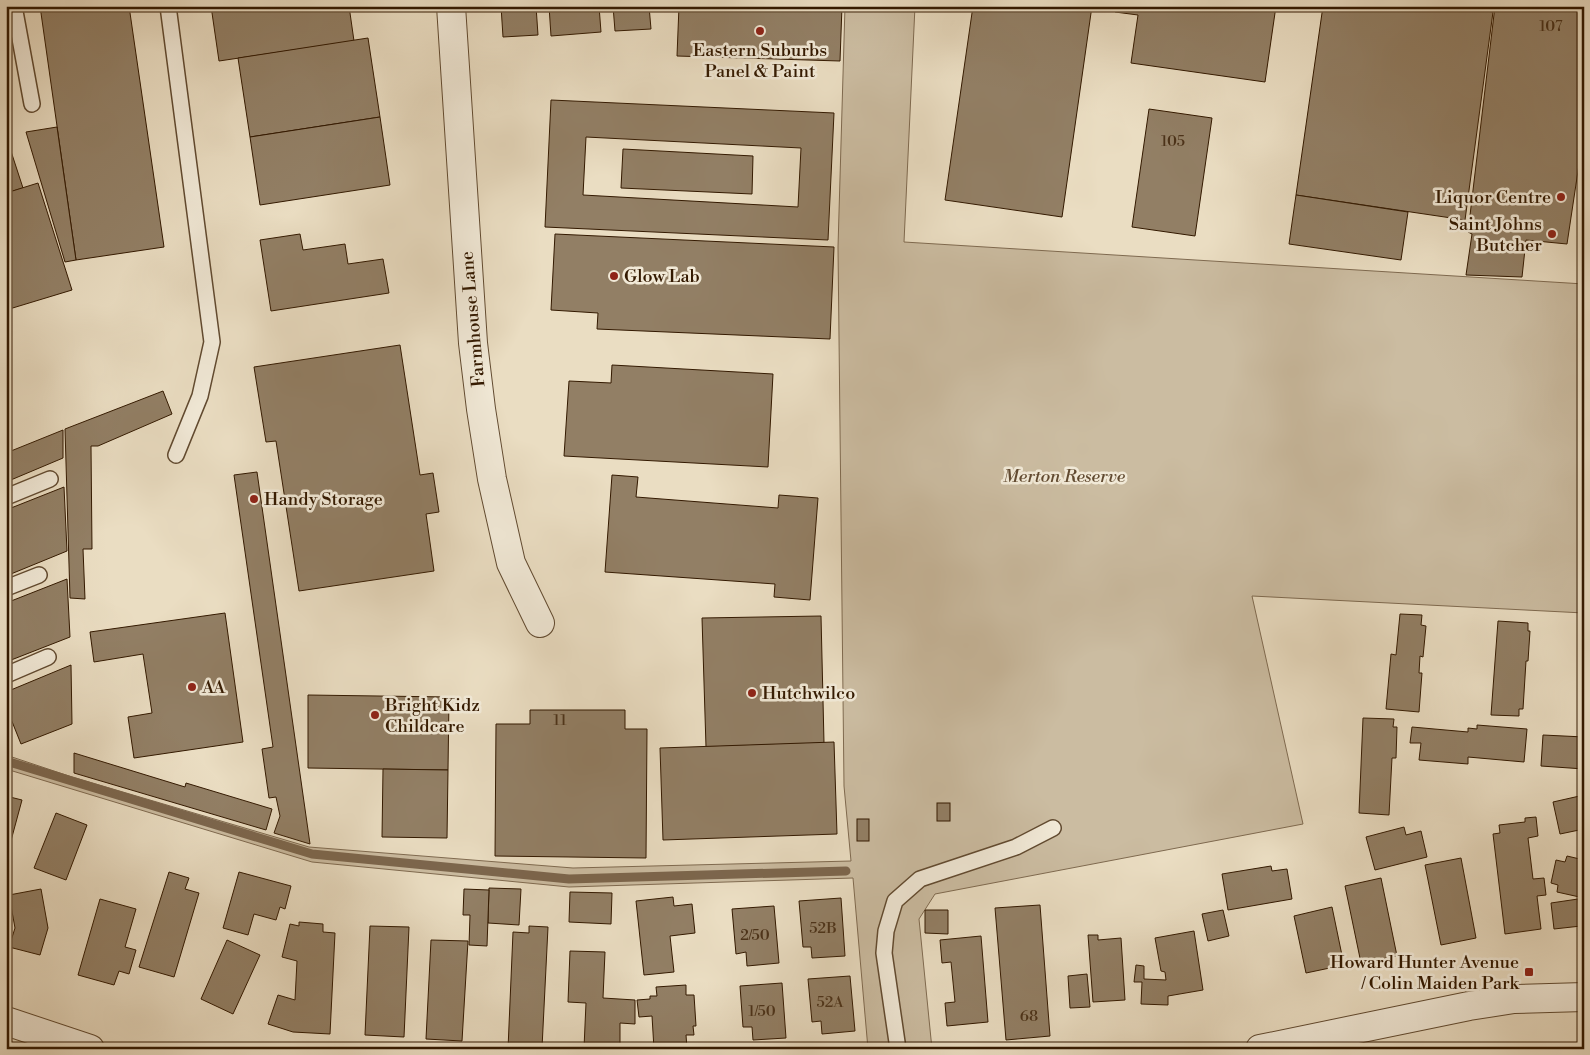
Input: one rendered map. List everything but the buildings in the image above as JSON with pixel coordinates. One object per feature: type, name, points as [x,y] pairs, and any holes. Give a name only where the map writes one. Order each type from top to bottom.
[{"type":"street","name":"Farmhouse Lane","points":[[451,6],[473,343],[482,418],[492,479],[511,563],[540,623]]},
{"type":"street","points":[[1260,1049],[1469,1006],[1514,999],[1584,997]]},
{"type":"street","points":[[6,1021],[90,1049]]},
{"type":"lane","points":[[14,6],[32,104]]},
{"type":"lane","points":[[168,6],[212,342],[200,396],[176,455]]},
{"type":"lane","points":[[6,497],[50,479]]},
{"type":"lane","points":[[6,588],[39,575]]},
{"type":"lane","points":[[6,675],[48,657]]},
{"type":"lane","points":[[898,1049],[884,953],[886,931],[895,901],[920,879],[1016,847],[1052,828]]},
{"type":"green space","name":"Merton Reserve","points":[[845,6],[915,6],[904,242],[1584,284],[1584,613],[1252,596],[1303,824],[935,894],[919,919],[932,1049],[868,1049],[853,878],[569,887],[312,862],[6,769],[6,755],[72,777],[309,847],[573,868],[851,861],[844,786],[838,247]]},
{"type":"waterway","points":[[6,761],[312,854],[569,879],[846,871]]},
{"type":"place","name":"Eastern Suburbs Panel & Paint","points":[[760,31]]},
{"type":"place","name":"Liquor Centre","points":[[1561,197]]},
{"type":"place","name":"Saint Johns Butcher","points":[[1552,234]]},
{"type":"place","name":"Glow Lab","points":[[614,276]]},
{"type":"place","name":"Handy Storage","points":[[254,499]]},
{"type":"place","name":"AA","points":[[192,687]]},
{"type":"place","name":"Hutchwilco","points":[[752,693]]},
{"type":"place","name":"Bright Kidz Childcare","points":[[375,715]]},
{"type":"place","name":"Howard Hunter Avenue / Colin Maiden Park","points":[[1529,972]]}]
